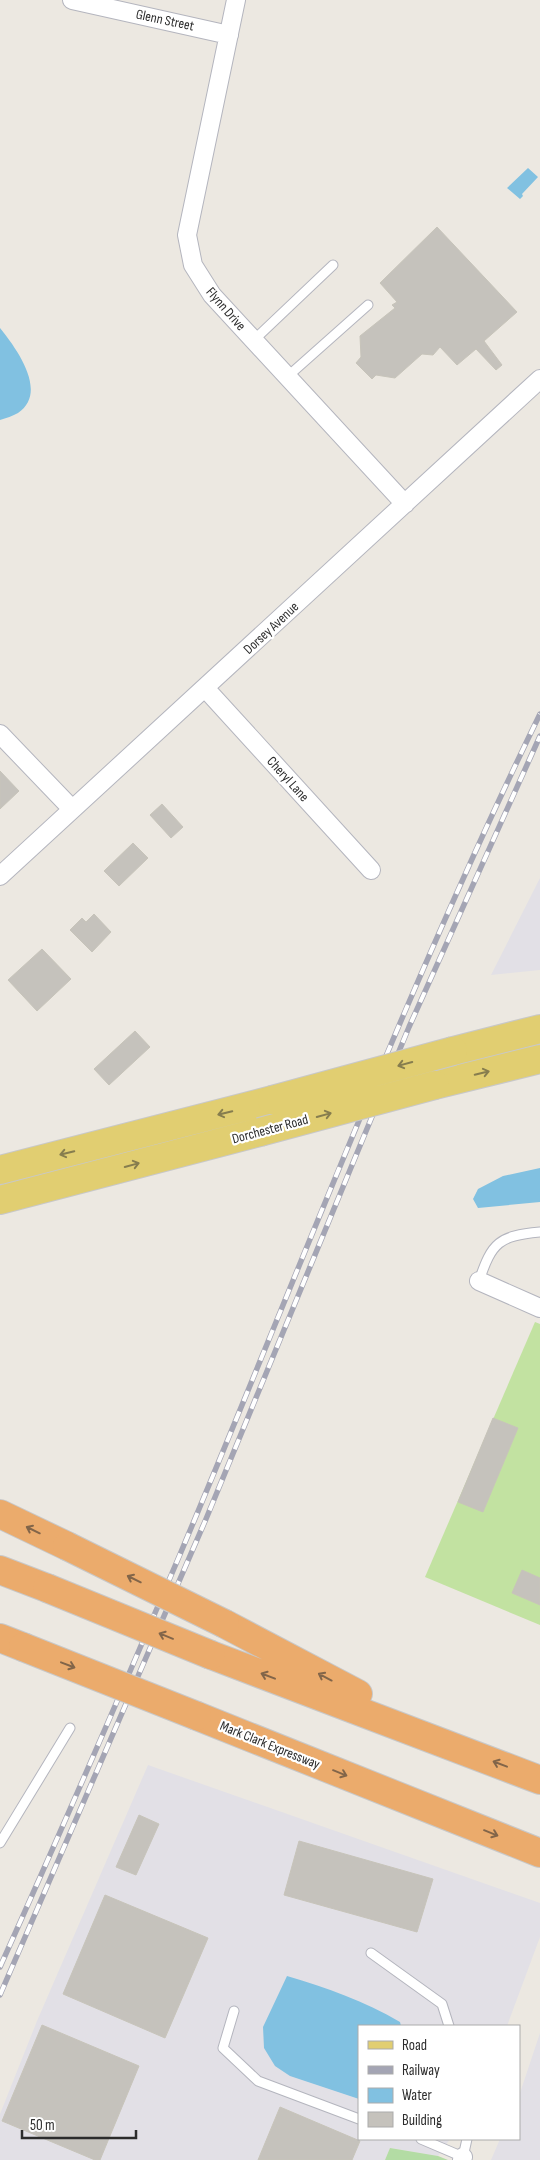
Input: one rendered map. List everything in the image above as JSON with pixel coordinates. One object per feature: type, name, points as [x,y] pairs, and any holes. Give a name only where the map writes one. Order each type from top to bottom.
[{"type":"highway","points":[[0,1514],[225,1624],[461,1748]]},
{"type":"highway","points":[[0,1570],[211,1655],[461,1748],[540,1780]]},
{"type":"highway","name":"Mark Clark Expressway","points":[[8,1642],[540,1852]]},
{"type":"main road","name":"Dorchester Road","points":[[0,1170],[540,1029]]},
{"type":"main road","name":"Dorchester Road","points":[[0,1200],[540,1059]]},
{"type":"street","name":"Glenn Street","points":[[72,0],[228,34]]},
{"type":"street","name":"Flynn Drive","points":[[236,0],[187,236],[193,265],[212,295],[405,504]]},
{"type":"street","name":"Dorsey Avenue","points":[[0,876],[540,379]]},
{"type":"street","name":"Cheryl Lane","points":[[205,688],[371,870]]},
{"type":"street","points":[[0,734],[72,809]]},
{"type":"street","points":[[479,1281],[540,1308]]},
{"type":"lane","points":[[254,340],[333,264]]},
{"type":"lane","points":[[287,376],[368,305]]},
{"type":"lane","points":[[479,1281],[486,1259],[500,1241],[516,1234],[540,1232]]},
{"type":"lane","points":[[0,1843],[70,1728]]},
{"type":"lane","points":[[371,1952],[442,2004],[449,2025]]},
{"type":"lane","points":[[234,2011],[223,2048],[258,2081],[358,2119]]},
{"type":"lane","points":[[423,2140],[463,2159],[467,2140]]},
{"type":"shaded area","points":[[540,878],[540,970],[491,975]]},
{"type":"shaded area","points":[[148,1765],[540,1903],[540,1937],[507,2025],[358,2025],[358,2140],[449,2140],[438,2156],[390,2148],[385,2160],[0,2160],[0,2114],[37,2021]]},
{"type":"shaded area","points":[[540,2033],[540,2160],[491,2160],[500,2140],[520,2140],[520,2093]]},
{"type":"green space","points":[[535,1322],[540,1324],[540,1625],[425,1577]]},
{"type":"green space","points":[[390,2148],[438,2156],[448,2160],[385,2160]]},
{"type":"water","points":[[528,168],[538,177],[522,194],[523,196],[520,199],[507,188]]},
{"type":"water","points":[[0,328],[14,347],[27,370],[31,394],[27,404],[18,413],[0,420]]},
{"type":"water","points":[[540,1168],[540,1202],[478,1208],[473,1199],[478,1189],[503,1176]]},
{"type":"water","points":[[287,1976],[317,1985],[373,2008],[400,2022],[401,2025],[358,2025],[358,2099],[290,2076],[275,2066],[264,2048],[263,2027]]},
{"type":"building","points":[[437,227],[517,312],[484,341],[502,365],[496,370],[476,349],[457,365],[440,347],[433,355],[422,354],[395,378],[376,375],[372,379],[356,363],[361,357],[360,336],[395,308],[392,305],[397,302],[380,283]]},
{"type":"building","points":[[0,771],[19,791],[0,809]]},
{"type":"building","points":[[162,804],[183,827],[171,838],[150,815]]},
{"type":"building","points":[[133,843],[148,858],[119,886],[104,871]]},
{"type":"building","points":[[94,914],[111,932],[92,952],[70,930],[82,918],[86,922]]},
{"type":"building","points":[[42,949],[71,979],[37,1011],[8,980]]},
{"type":"building","points":[[135,1031],[150,1047],[109,1085],[94,1069]]},
{"type":"building","points":[[493,1418],[518,1428],[483,1512],[458,1502]]},
{"type":"building","points":[[522,1570],[540,1578],[540,1605],[512,1593]]},
{"type":"building","points":[[139,1815],[159,1824],[136,1875],[116,1867]]},
{"type":"building","points":[[299,1841],[433,1879],[417,1932],[284,1895]]},
{"type":"building","points":[[105,1895],[208,1938],[165,2038],[63,1994]]},
{"type":"building","points":[[42,2025],[139,2066],[100,2160],[95,2160],[2,2121]]},
{"type":"building","points":[[280,2107],[360,2141],[352,2160],[258,2160]]},
{"type":"railway","points":[[0,1967],[92,1760],[181,1552],[399,1025],[491,817],[540,714]]},
{"type":"railway","points":[[0,1995],[206,1519],[409,1027],[540,736]]}]
